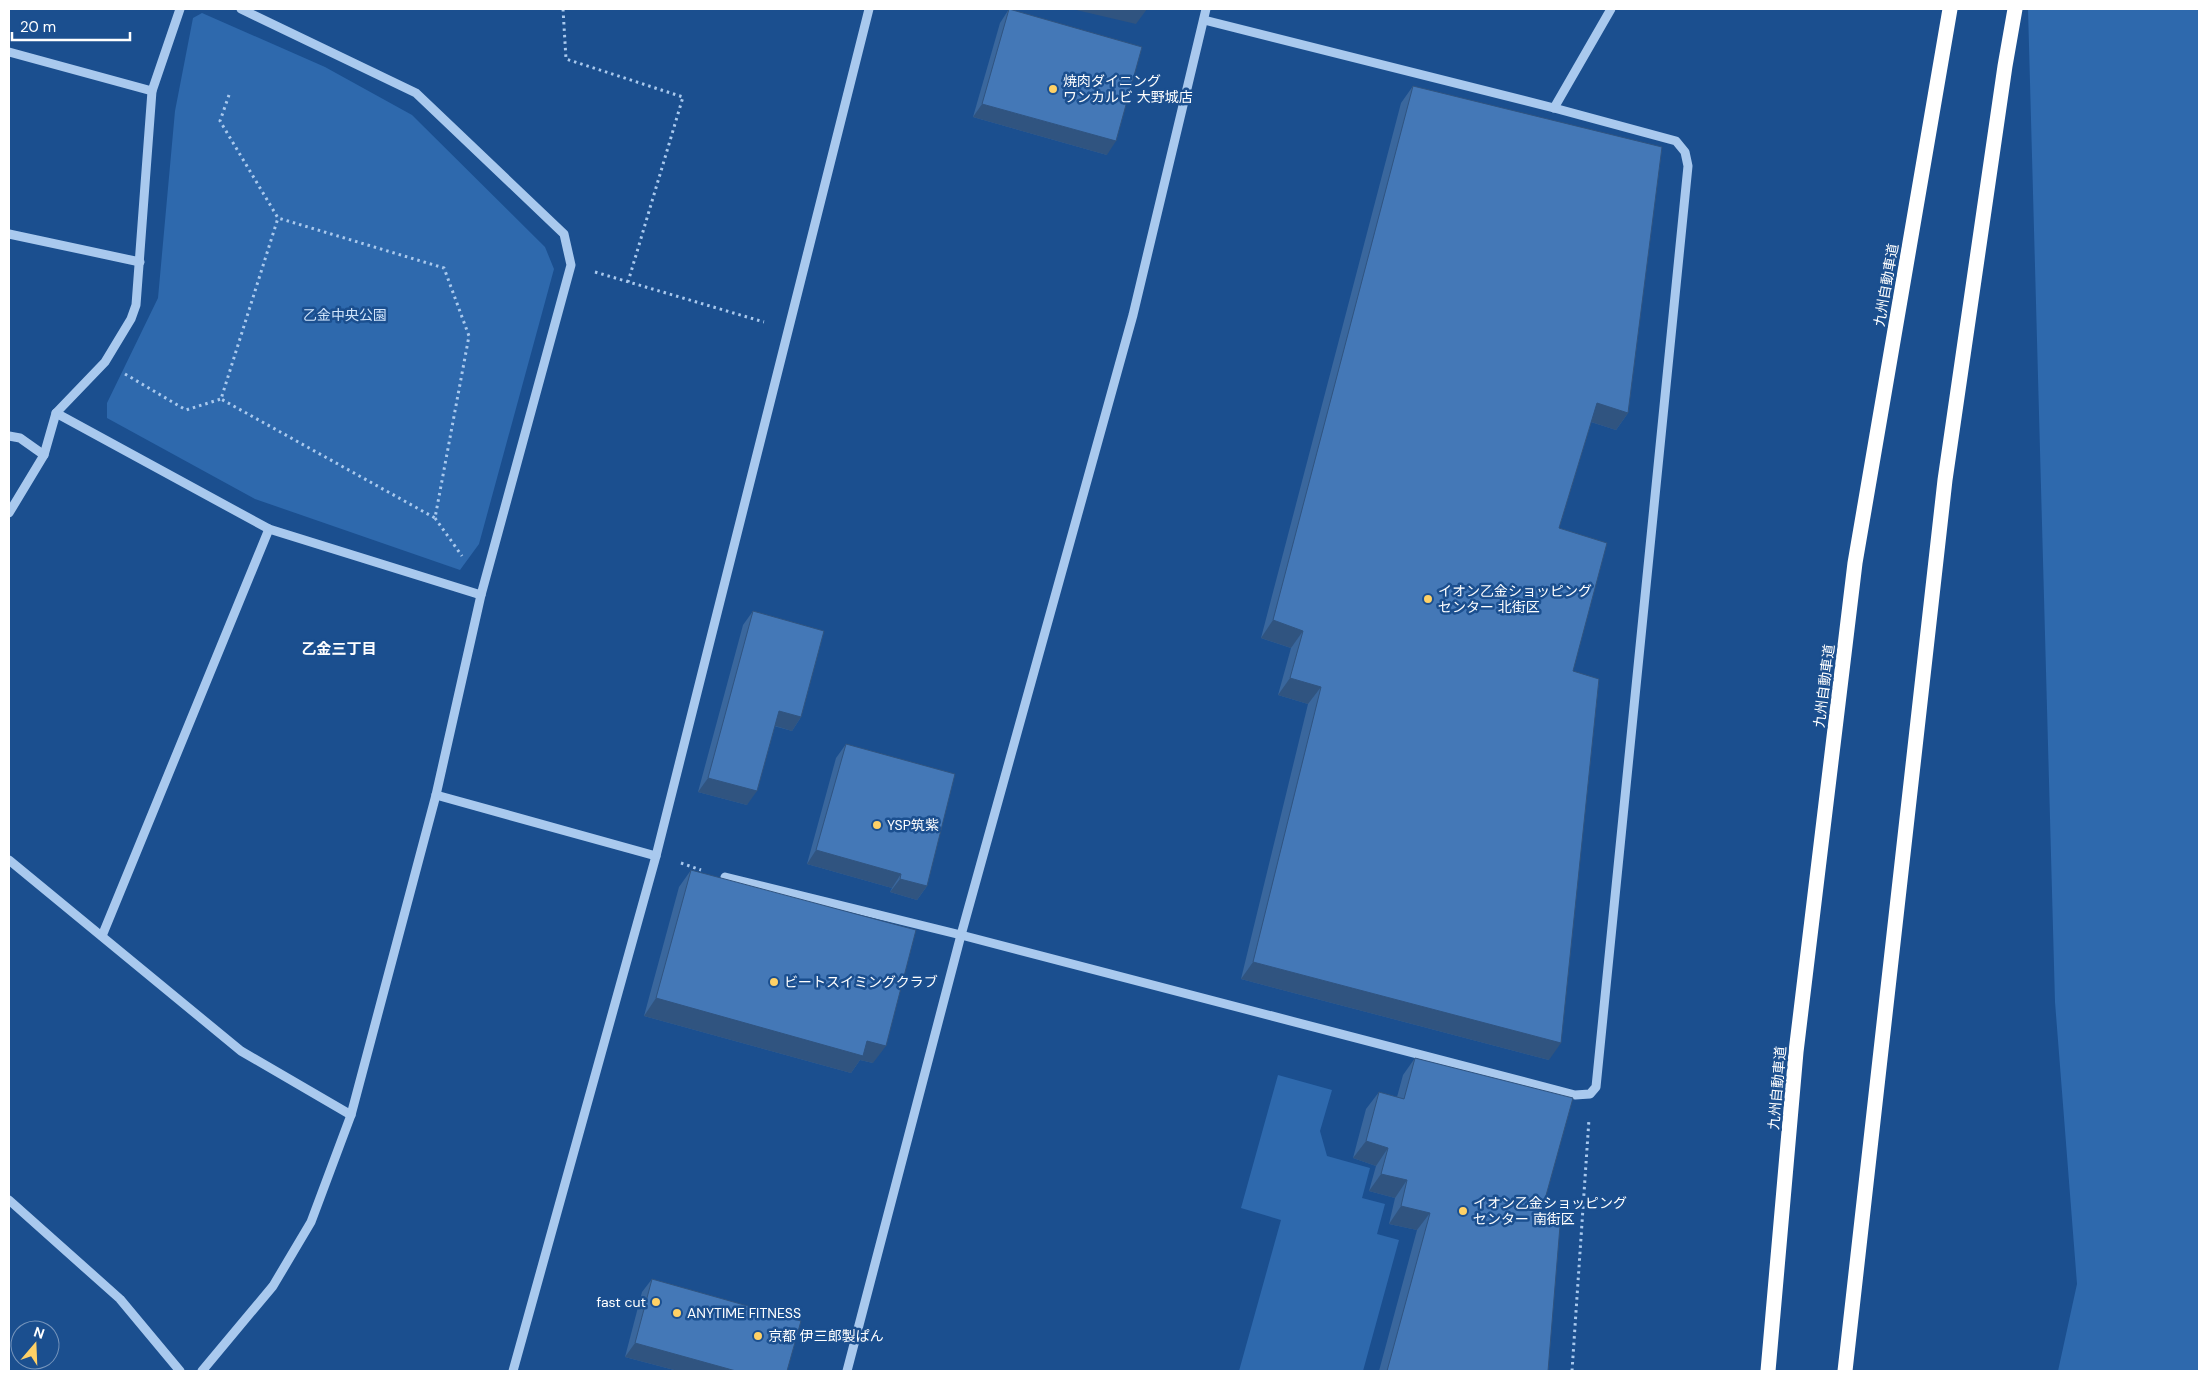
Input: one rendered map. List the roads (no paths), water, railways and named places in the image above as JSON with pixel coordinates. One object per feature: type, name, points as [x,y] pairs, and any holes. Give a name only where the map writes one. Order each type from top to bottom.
[{"type":"highway","name":"九州自動車道","points":[[1768,1371],[1796,1052],[1855,564],[1950,9]]},
{"type":"highway","points":[[1845,1371],[1946,480],[2003,76],[2015,9]]},
{"type":"street","points":[[9,513],[44,455],[56,413],[105,362],[131,319],[138,290],[152,91],[180,9]]},
{"type":"street","points":[[202,1371],[273,1286],[311,1222],[351,1115],[436,795],[481,595],[571,265],[564,234],[416,93],[241,9]]},
{"type":"street","points":[[513,1371],[656,856],[869,9]]},
{"type":"street","points":[[847,1371],[961,935],[1133,316],[1206,9]]},
{"type":"street","points":[[1554,108],[1611,9]]},
{"type":"street","points":[[725,877],[961,935],[1575,1095],[1590,1094],[1596,1087],[1688,166],[1685,152],[1676,141],[1554,108],[1204,20]]},
{"type":"street","points":[[9,52],[152,91]]},
{"type":"street","points":[[9,234],[140,262]]},
{"type":"street","points":[[56,413],[269,529],[481,595]]},
{"type":"street","points":[[9,436],[20,438],[44,455]]},
{"type":"street","points":[[102,936],[269,529]]},
{"type":"street","points":[[436,795],[656,856]]},
{"type":"street","points":[[9,860],[241,1051],[351,1115]]},
{"type":"street","points":[[9,1200],[120,1299],[180,1371]]},
{"type":"place","name":"焼肉ダイニング ワンカルビ 大野城店","points":[[1053,89]]},
{"type":"place","name":"イオン乙金ショッピング センター 北街区","points":[[1428,599]]},
{"type":"place","name":"YSP筑紫","points":[[877,825]]},
{"type":"place","name":"ビートスイミングクラブ","points":[[774,982]]},
{"type":"place","name":"イオン乙金ショッピング センター 南街区","points":[[1463,1211]]},
{"type":"place","name":"fast cut","points":[[656,1302]]},
{"type":"place","name":"ANYTIME FITNESS","points":[[677,1313]]},
{"type":"place","name":"京都 伊三郎製ぱん","points":[[758,1336]]},
{"type":"district","name":"乙金三丁目","points":[[339,649]]},
{"type":"park label","name":"乙金中央公園","points":[[345,315]]}]
